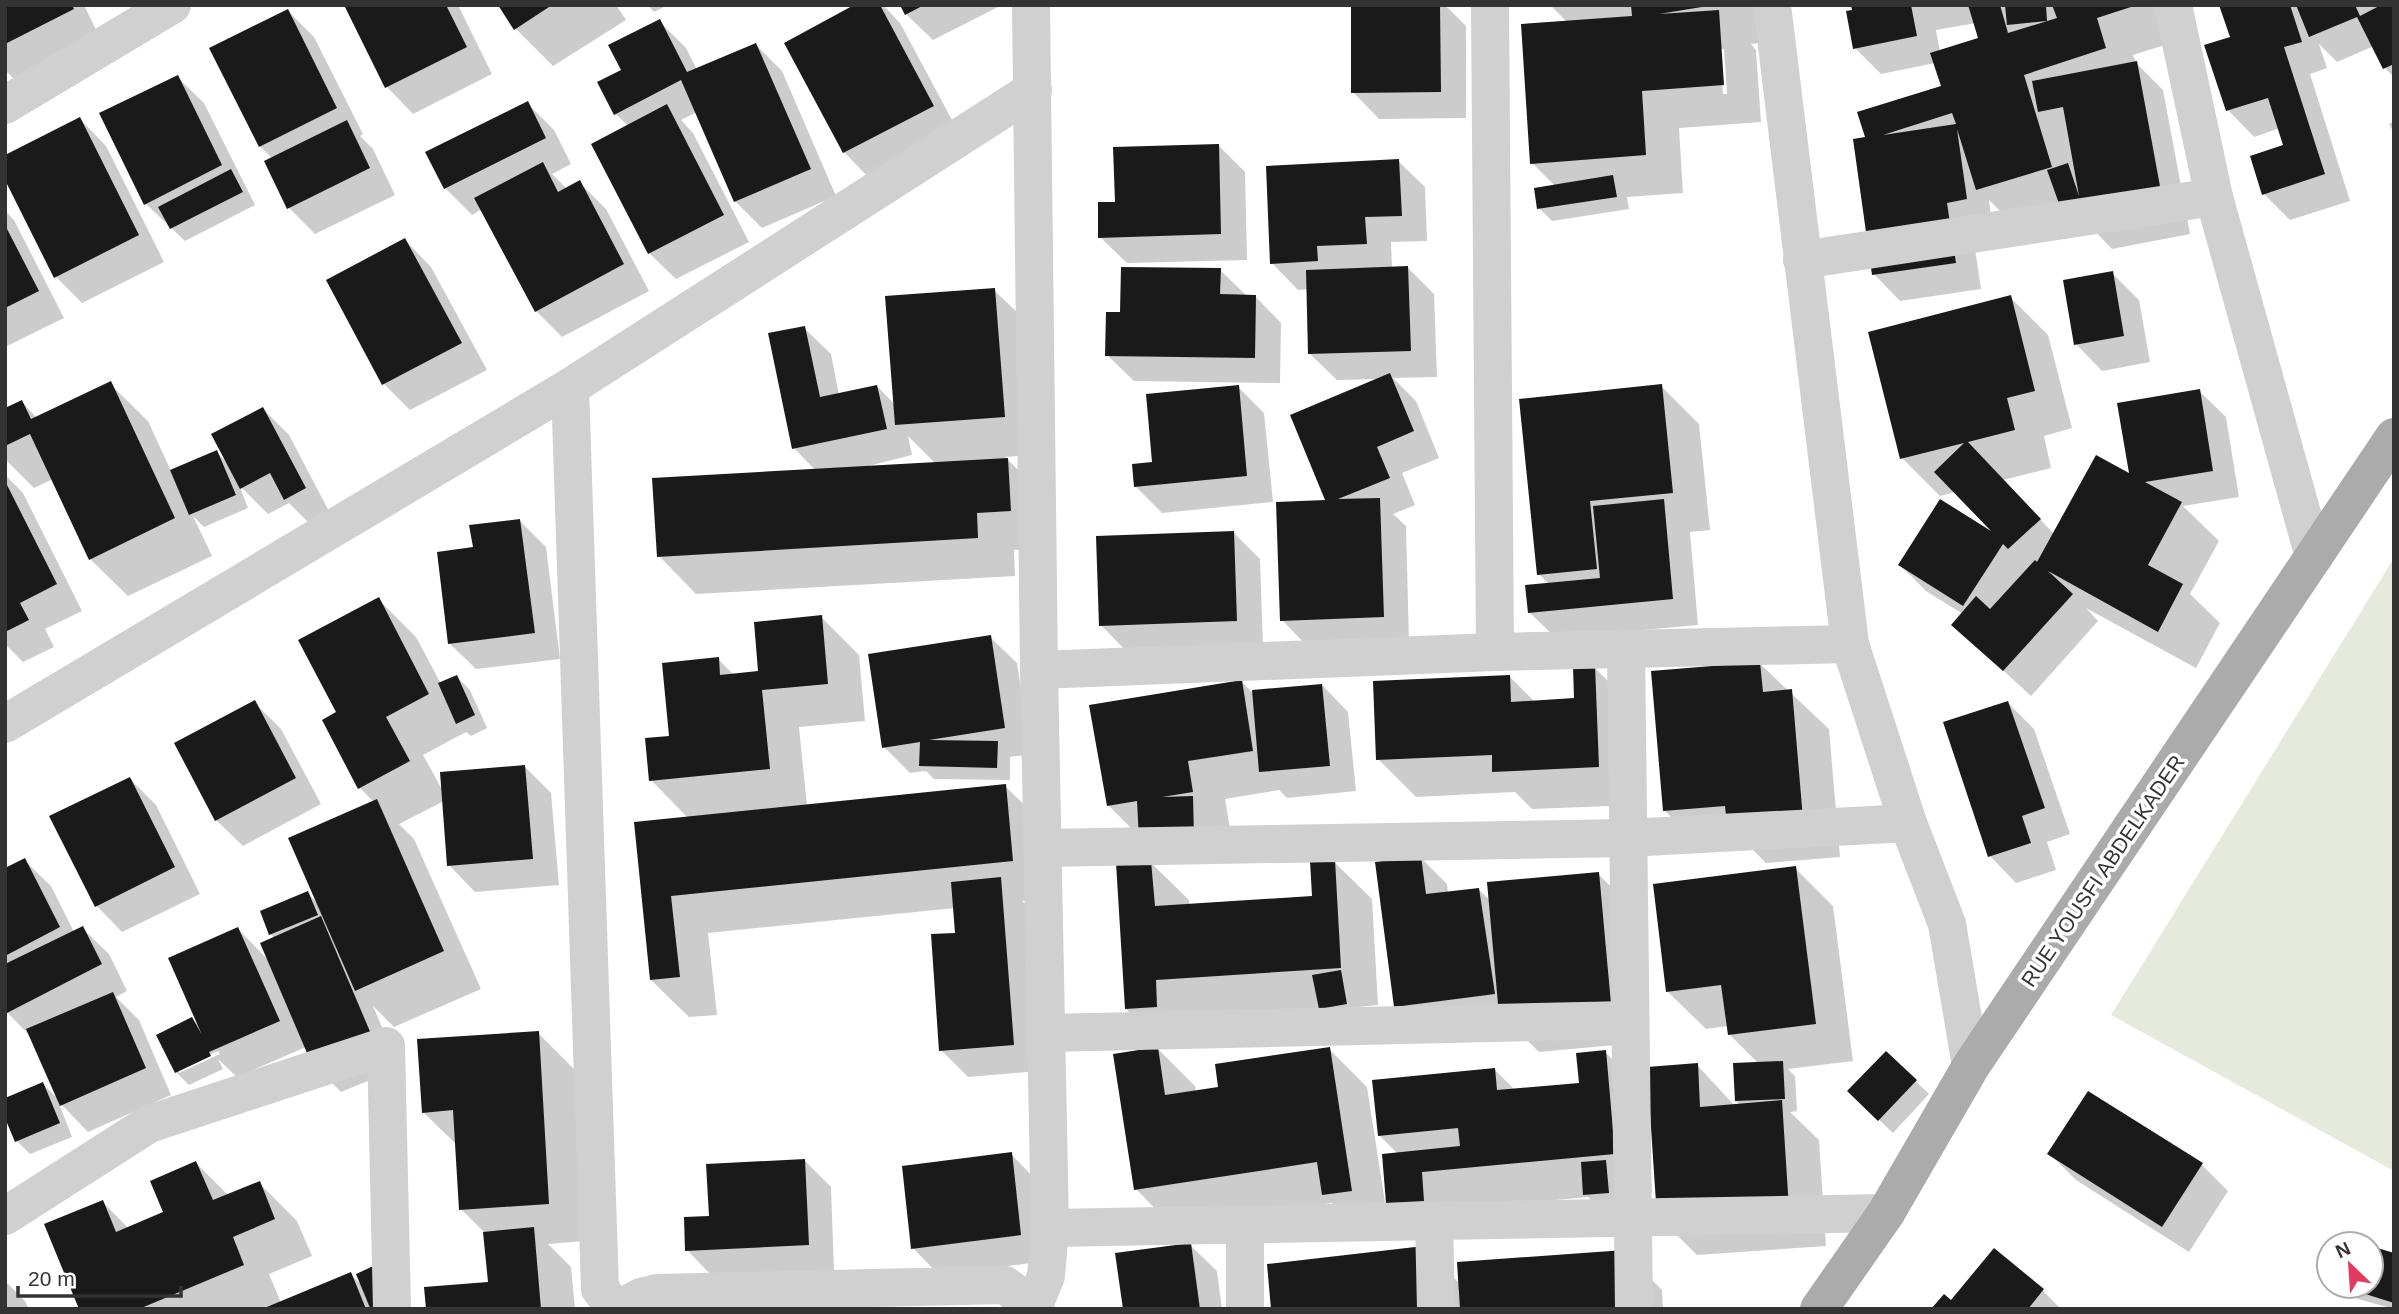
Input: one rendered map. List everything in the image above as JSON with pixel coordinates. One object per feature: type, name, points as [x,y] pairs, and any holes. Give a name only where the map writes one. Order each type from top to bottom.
[{"type":"main road","name":"RUE YOUSFI ABDELKADER","points":[[1819,1309],[1886,1213],[1971,1066],[2394,437]]},
{"type":"street","points":[[5,105],[172,5]]},
{"type":"street","points":[[570,387],[600,1289],[617,1309],[641,1297],[657,1293],[1005,1285],[1035,1307],[1046,1276],[1050,1228],[1045,848],[1038,670],[1031,5]]},
{"type":"street","points":[[1490,5],[1495,652]]},
{"type":"street","points":[[1772,5],[1850,644],[1908,823],[1947,924],[1971,1066]]},
{"type":"street","points":[[2174,5],[2214,197],[2314,557]]},
{"type":"street","points":[[5,724],[570,387],[1033,90]]},
{"type":"street","points":[[1802,260],[2214,197]]},
{"type":"street","points":[[1038,670],[1495,652],[1850,644]]},
{"type":"street","points":[[1626,649],[1634,1309]]},
{"type":"street","points":[[1045,848],[1627,838],[1908,823]]},
{"type":"street","points":[[1047,1033],[1629,1020]]},
{"type":"street","points":[[5,1216],[149,1124],[386,1046],[392,1309]]},
{"type":"street","points":[[1050,1228],[1886,1213]]},
{"type":"street","points":[[1434,1221],[1436,1309]]},
{"type":"street","points":[[1245,1224],[1245,1309]]},
{"type":"shaded area","points":[[2394,558],[2394,1171],[2111,1015]]},
{"type":"building","points":[[5,5],[72,5],[74,9],[5,44]]},
{"type":"building","points":[[344,5],[446,5],[467,47],[385,88]]},
{"type":"building","points":[[498,5],[552,5],[514,30]]},
{"type":"building","points":[[854,5],[880,5],[934,106],[843,153],[784,43]]},
{"type":"building","points":[[900,5],[924,5],[905,15]]},
{"type":"building","points":[[1351,5],[1440,5],[1441,92],[1351,93]]},
{"type":"building","points":[[1631,5],[1714,5],[1659,14],[1719,10],[1724,85],[1642,91],[1646,155],[1530,164],[1521,24],[1632,16]]},
{"type":"building","points":[[1851,5],[1911,5],[1917,36],[1853,49],[1846,11],[1852,10]]},
{"type":"building","points":[[1968,5],[2000,5],[2008,33],[2057,18],[2052,5],[2134,6],[2097,18],[2106,48],[2024,75],[2052,167],[1976,190],[1957,129],[1967,199],[1947,203],[1956,263],[1872,275],[1853,139],[1865,137],[1857,112],[1941,86],[1930,53],[1978,38]],"holes":[[[1952,113],[1956,124],[1883,135]]]},
{"type":"building","points":[[2005,5],[2046,5],[2047,21],[2007,25]]},
{"type":"building","points":[[2219,5],[2290,5],[2302,42],[2284,47],[2325,174],[2262,195],[2250,156],[2283,145],[2268,98],[2226,111],[2204,45],[2230,37]]},
{"type":"building","points":[[2296,5],[2355,5],[2360,16],[2381,5],[2394,5],[2394,64],[2383,69],[2357,17],[2309,37]]},
{"type":"building","points":[[288,9],[337,108],[259,147],[209,48]]},
{"type":"building","points":[[660,19],[687,72],[756,43],[811,169],[734,202],[681,80],[614,115],[597,82],[621,70],[608,45]]},
{"type":"building","points":[[2137,61],[2164,208],[2062,212],[2047,170],[2068,163],[2079,196],[2063,107],[2038,112],[2032,81]]},
{"type":"building","points":[[178,75],[222,165],[144,205],[99,113]]},
{"type":"building","points":[[528,101],[546,138],[444,189],[425,152]]},
{"type":"building","points":[[667,104],[724,215],[648,254],[591,144]]},
{"type":"building","points":[[80,117],[139,235],[54,278],[5,180],[5,155]]},
{"type":"building","points":[[347,120],[370,168],[287,209],[264,161]]},
{"type":"building","points":[[1219,144],[1221,234],[1098,238],[1098,202],[1115,202],[1113,147]]},
{"type":"building","points":[[1399,159],[1402,216],[1365,217],[1367,244],[1317,246],[1318,261],[1270,264],[1266,166]]},
{"type":"building","points":[[543,162],[558,192],[580,180],[624,264],[535,312],[474,198]]},
{"type":"building","points":[[231,169],[243,192],[170,229],[158,207]]},
{"type":"building","points":[[1613,175],[1617,197],[1537,209],[1534,188]]},
{"type":"building","points":[[5,225],[39,291],[5,308]]},
{"type":"building","points":[[405,238],[462,343],[382,385],[326,280]]},
{"type":"building","points":[[1408,266],[1411,351],[1308,354],[1306,270]]},
{"type":"building","points":[[1121,267],[1221,268],[1220,294],[1256,295],[1255,358],[1105,356],[1106,312],[1120,312]]},
{"type":"building","points":[[2113,271],[2124,336],[2074,345],[2063,280]]},
{"type":"building","points":[[995,288],[1005,417],[895,425],[885,296]]},
{"type":"building","points":[[2011,295],[2035,391],[2007,398],[2015,430],[1968,442],[2041,519],[2008,549],[2003,544],[1963,606],[1898,565],[1940,499],[1991,531],[1934,472],[1964,443],[1900,459],[1868,332]]},
{"type":"building","points":[[805,326],[820,397],[877,385],[887,429],[792,449],[768,333]]},
{"type":"building","points":[[1390,373],[1414,431],[1377,447],[1390,478],[1338,499],[1380,498],[1384,617],[1280,621],[1276,502],[1325,500],[1290,415]]},
{"type":"building","points":[[111,381],[175,518],[89,560],[30,434],[5,446],[5,408],[22,400],[31,419]]},
{"type":"building","points":[[1662,384],[1673,493],[1590,501],[1597,569],[1537,575],[1519,399]]},
{"type":"building","points":[[1239,385],[1247,476],[1134,487],[1132,464],[1152,462],[1146,394]]},
{"type":"building","points":[[2200,389],[2213,471],[2145,482],[2182,502],[2148,565],[2183,584],[2158,632],[2048,571],[2073,594],[2003,671],[1951,625],[1976,596],[1990,609],[2035,560],[2037,562],[2096,455],[2129,473],[2117,403]]},
{"type":"building","points":[[263,407],[306,488],[284,500],[270,473],[240,489],[211,434]]},
{"type":"building","points":[[217,450],[236,495],[189,515],[170,470]]},
{"type":"building","points":[[1008,458],[1011,511],[977,513],[978,538],[657,557],[652,478]]},
{"type":"building","points":[[5,481],[57,584],[20,603],[29,620],[5,632]]},
{"type":"building","points":[[1664,499],[1673,599],[1528,613],[1525,585],[1600,578],[1593,506]]},
{"type":"building","points":[[520,519],[535,633],[448,644],[437,552],[473,547],[469,525]]},
{"type":"building","points":[[1234,531],[1237,621],[1099,626],[1096,536]]},
{"type":"building","points":[[379,597],[429,694],[386,717],[410,761],[358,789],[322,720],[336,712],[298,640]]},
{"type":"building","points":[[822,615],[828,684],[762,690],[770,769],[649,781],[645,738],[669,736],[662,663],[719,657],[720,675],[758,671],[754,622]]},
{"type":"building","points":[[991,635],[1005,728],[929,740],[998,741],[997,768],[919,766],[920,742],[882,748],[868,654]]},
{"type":"building","points":[[1760,662],[1763,692],[1792,689],[1803,819],[1727,826],[1725,806],[1663,811],[1651,671]]},
{"type":"building","points":[[1595,665],[1599,767],[1492,772],[1492,755],[1376,760],[1373,681],[1510,675],[1511,702],[1574,698],[1573,666]]},
{"type":"building","points":[[457,675],[475,715],[456,724],[438,683]]},
{"type":"building","points":[[1242,680],[1253,751],[1188,761],[1193,792],[1162,797],[1193,796],[1194,838],[1139,840],[1137,801],[1107,806],[1089,705]]},
{"type":"building","points":[[1322,684],[1330,766],[1259,772],[1252,690]]},
{"type":"building","points":[[255,700],[296,778],[215,821],[174,743]]},
{"type":"building","points":[[2008,701],[2045,808],[2022,816],[2031,843],[1988,857],[1943,722]]},
{"type":"building","points":[[525,765],[533,859],[447,866],[440,772]]},
{"type":"building","points":[[130,777],[175,867],[95,907],[49,816]]},
{"type":"building","points":[[1006,784],[1013,861],[671,896],[680,977],[650,980],[634,822]]},
{"type":"building","points":[[377,799],[444,951],[355,991],[288,838]]},
{"type":"building","points":[[1421,856],[1426,894],[1479,888],[1495,994],[1394,1007],[1375,862]]},
{"type":"building","points":[[25,858],[60,927],[5,956],[5,868]]},
{"type":"building","points":[[1335,860],[1341,968],[1156,980],[1157,1007],[1125,1009],[1116,863],[1151,861],[1155,906],[1312,896],[1310,861]]},
{"type":"building","points":[[1796,866],[1816,1024],[1728,1035],[1721,985],[1666,992],[1653,884]]},
{"type":"building","points":[[1599,872],[1611,1004],[1499,1015],[1487,882]]},
{"type":"building","points":[[1001,877],[1014,1045],[939,1051],[931,934],[955,933],[951,882]]},
{"type":"building","points":[[308,891],[318,915],[269,935],[260,911]]},
{"type":"building","points":[[321,916],[374,1041],[313,1067],[260,943]]},
{"type":"building","points":[[83,926],[102,964],[5,1014],[5,964]]},
{"type":"building","points":[[238,927],[280,1021],[209,1052],[211,1056],[175,1073],[156,1035],[192,1017],[202,1035],[168,958]]},
{"type":"building","points":[[1341,970],[1347,1004],[1319,1009],[1312,975]]},
{"type":"building","points":[[113,992],[146,1068],[60,1106],[26,1029]]},
{"type":"building","points":[[539,1031],[549,1204],[459,1210],[453,1110],[422,1113],[417,1039]]},
{"type":"building","points":[[1158,1047],[1165,1095],[1218,1087],[1215,1064],[1330,1047],[1352,1191],[1322,1195],[1317,1162],[1134,1190],[1113,1054]]},
{"type":"building","points":[[1606,1050],[1615,1154],[1422,1172],[1424,1201],[1386,1203],[1382,1154],[1460,1146],[1458,1128],[1378,1136],[1372,1080],[1495,1068],[1497,1090],[1579,1083],[1576,1053]]},
{"type":"building","points":[[1886,1051],[1917,1080],[1878,1121],[1847,1091]]},
{"type":"building","points":[[1783,1061],[1785,1099],[1735,1101],[1733,1063]]},
{"type":"building","points":[[1698,1063],[1700,1107],[1782,1100],[1789,1209],[1657,1218],[1647,1067]]},
{"type":"building","points":[[43,1082],[60,1123],[15,1142],[5,1118],[5,1098]]},
{"type":"building","points":[[2088,1091],[2203,1163],[2162,1227],[2047,1154]]},
{"type":"building","points":[[1012,1152],[1021,1235],[911,1249],[902,1166]]},
{"type":"building","points":[[805,1159],[809,1245],[685,1251],[684,1217],[709,1216],[706,1164]]},
{"type":"building","points":[[1606,1160],[1609,1193],[1583,1195],[1581,1162]]},
{"type":"building","points":[[196,1161],[213,1200],[260,1181],[275,1219],[233,1237],[244,1265],[139,1309],[79,1309],[44,1224],[103,1200],[116,1232],[163,1212],[150,1181]]},
{"type":"building","points":[[534,1227],[541,1309],[426,1309],[424,1287],[488,1282],[483,1232]]},
{"type":"building","points":[[1191,1243],[1200,1309],[1123,1309],[1115,1253]]},
{"type":"building","points":[[1424,1246],[1431,1309],[1271,1309],[1267,1264]]},
{"type":"building","points":[[1994,1248],[2044,1289],[2028,1309],[1931,1309],[1944,1294],[1951,1300]]},
{"type":"building","points":[[1625,1250],[1629,1309],[1460,1309],[1457,1262]]},
{"type":"building","points":[[2385,1250],[2394,1253],[2394,1303],[2384,1300]]},
{"type":"building","points":[[380,1263],[395,1297],[370,1308],[356,1274]]},
{"type":"building","points":[[351,1272],[366,1309],[262,1309]]}]
